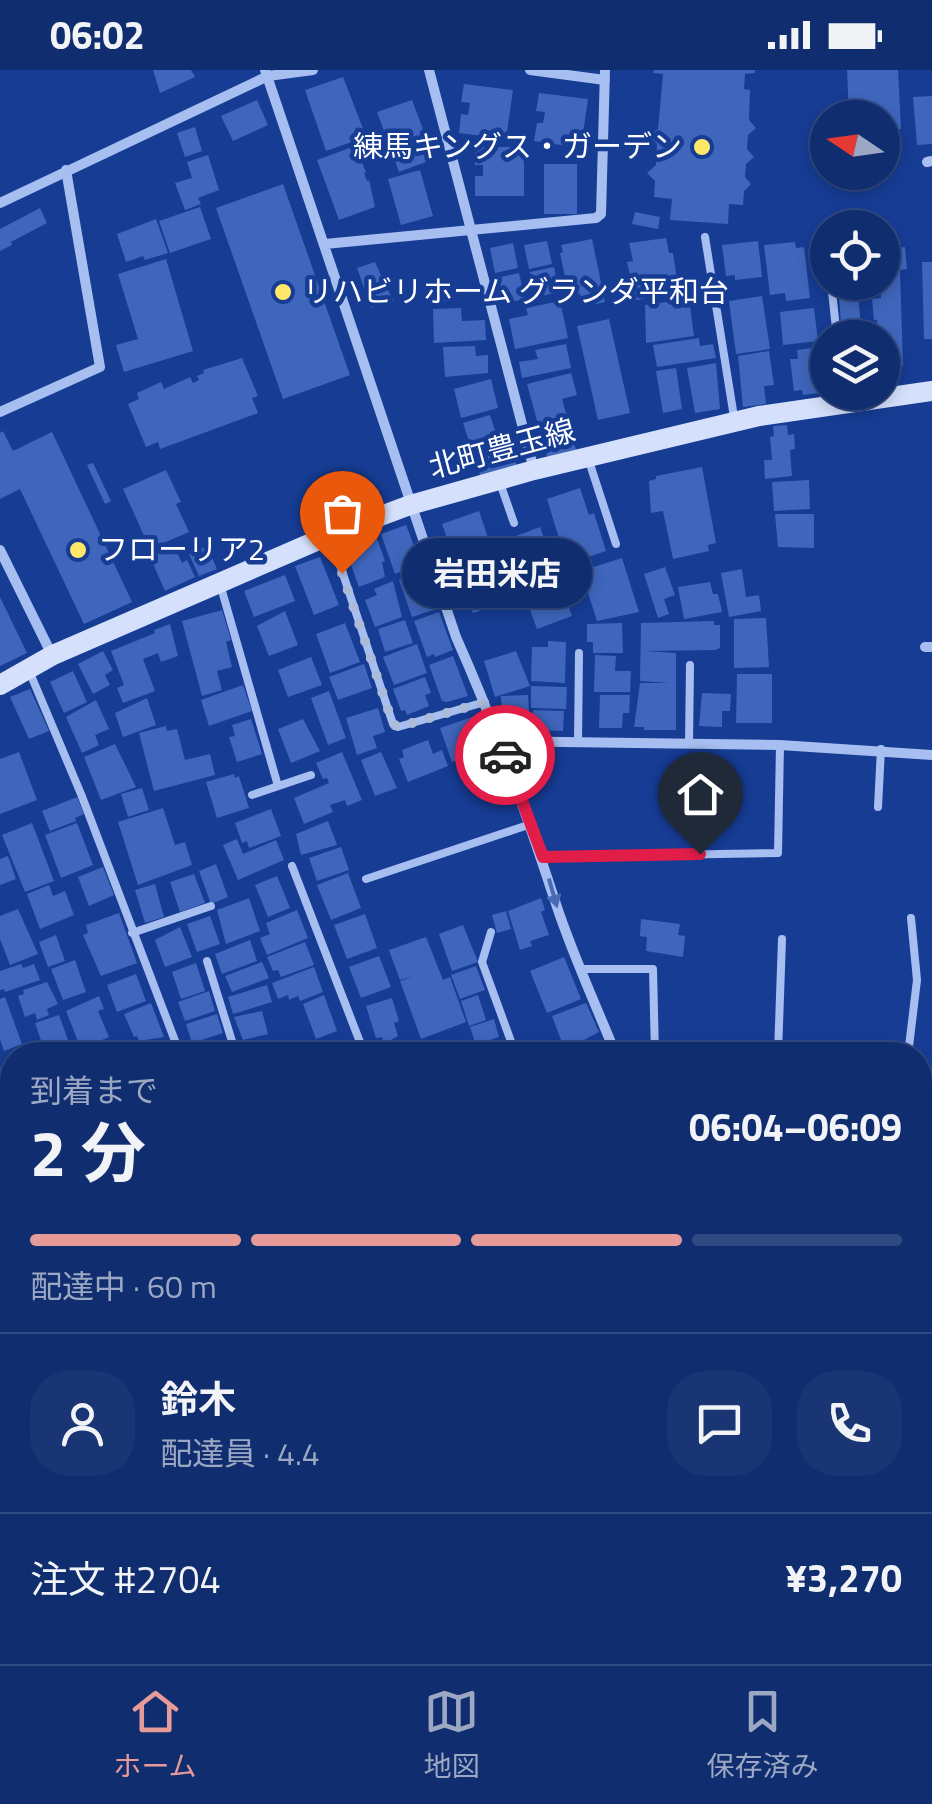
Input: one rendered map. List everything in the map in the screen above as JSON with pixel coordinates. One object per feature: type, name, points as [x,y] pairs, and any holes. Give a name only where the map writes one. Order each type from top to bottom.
[{"type":"main road","name":"北町豊玉線","points":[[900,394],[932,392]]},
{"type":"main road","name":"北町豊玉線","points":[[0,685],[53,656],[220,583],[330,535],[410,506],[534,470],[810,405]]},
{"type":"street","points":[[0,204],[266,73],[314,70]]},
{"type":"street","points":[[428,70],[534,470]]},
{"type":"street","points":[[324,244],[596,218],[602,214],[605,75],[530,70]]},
{"type":"street","points":[[266,73],[456,637],[485,702],[543,857],[556,905],[611,1042]]},
{"type":"street","points":[[0,412],[100,368],[66,170]]},
{"type":"street","points":[[0,550],[53,656]]},
{"type":"street","points":[[499,741],[780,745],[932,755]]},
{"type":"lane","points":[[705,237],[735,422]]},
{"type":"lane","points":[[588,457],[616,544]]},
{"type":"lane","points":[[499,480],[514,523]]},
{"type":"lane","points":[[330,535],[393,724],[398,727],[485,702]]},
{"type":"lane","points":[[220,583],[278,786]]},
{"type":"lane","points":[[578,653],[578,742]]},
{"type":"lane","points":[[688,743],[690,665]]},
{"type":"lane","points":[[29,669],[175,1042]]},
{"type":"lane","points":[[543,857],[778,853],[780,745]]},
{"type":"lane","points":[[878,807],[882,750]]},
{"type":"lane","points":[[252,795],[311,775]]},
{"type":"lane","points":[[366,879],[530,824]]},
{"type":"lane","points":[[292,866],[360,1042]]},
{"type":"lane","points":[[132,933],[210,906]]},
{"type":"lane","points":[[910,918],[917,980],[910,1042]]},
{"type":"lane","points":[[491,932],[482,962],[511,1042]]},
{"type":"lane","points":[[778,1042],[782,939]]},
{"type":"lane","points":[[208,961],[232,1042]]},
{"type":"lane","points":[[580,969],[654,969],[655,1042]]},
{"type":"building","points":[[153,70],[191,70],[195,77],[160,93]]},
{"type":"building","name":"練馬キングス・ガーデン","points":[[755,70],[745,74],[744,89],[750,90],[749,120],[756,128],[748,135],[747,149],[754,157],[746,164],[745,177],[751,184],[744,191],[743,205],[729,204],[728,224],[670,220],[672,199],[654,197],[655,181],[647,173],[656,165],[657,144],[649,136],[658,129],[663,74],[653,73]]},
{"type":"building","points":[[847,70],[898,70],[900,100],[848,100]]},
{"type":"building","points":[[343,77],[364,131],[363,138],[326,151],[305,90]]},
{"type":"building","points":[[464,84],[513,90],[506,139],[459,133],[461,114],[468,115],[470,103],[461,102]]},
{"type":"building","points":[[539,93],[588,99],[581,148],[534,141],[537,123],[543,123],[545,112],[536,111]]},
{"type":"building","points":[[932,96],[932,144],[917,145],[913,97]]},
{"type":"building","points":[[257,100],[268,125],[233,141],[221,116]]},
{"type":"building","points":[[412,100],[434,159],[399,172],[377,112]]},
{"type":"building","points":[[195,127],[202,151],[185,157],[177,133]]},
{"type":"building","points":[[355,146],[375,207],[339,220],[317,160]]},
{"type":"building","points":[[475,147],[524,147],[524,196],[475,196],[475,176],[483,176],[483,165],[475,165]]},
{"type":"building","points":[[208,155],[219,190],[198,198],[201,204],[185,210],[175,183],[192,178],[187,162]]},
{"type":"building","points":[[544,164],[577,164],[577,214],[544,214]]},
{"type":"building","points":[[420,170],[433,216],[401,225],[388,179]]},
{"type":"building","name":"リハビリホーム グランダ平和台","points":[[283,184],[350,375],[283,399],[216,208]]},
{"type":"building","points":[[200,207],[211,239],[170,253],[159,221]]},
{"type":"building","points":[[40,208],[47,223],[0,251],[0,229]]},
{"type":"building","points":[[635,212],[660,217],[658,229],[632,224]]},
{"type":"building","points":[[156,219],[168,253],[126,262],[117,234]]},
{"type":"building","points":[[666,238],[669,253],[673,253],[679,293],[636,300],[627,262],[633,261],[629,243]]},
{"type":"building","points":[[592,239],[605,302],[582,307],[580,293],[569,296],[561,245]]},
{"type":"building","points":[[547,241],[552,264],[529,269],[524,245]]},
{"type":"building","points":[[758,241],[762,277],[735,280],[735,275],[726,276],[722,245]]},
{"type":"building","points":[[795,242],[796,248],[804,247],[810,298],[786,301],[785,293],[770,295],[764,245]]},
{"type":"building","points":[[513,243],[518,268],[495,273],[490,248]]},
{"type":"building","points":[[905,247],[907,269],[900,270],[900,248]]},
{"type":"building","points":[[166,259],[193,351],[124,372],[116,345],[138,339],[118,274]]},
{"type":"building","points":[[375,262],[393,301],[371,308],[357,268]]},
{"type":"building","points":[[922,262],[932,262],[932,339],[924,339]]},
{"type":"building","points":[[554,267],[559,292],[536,297],[530,272]]},
{"type":"building","points":[[900,270],[903,366],[900,366],[900,320],[874,320],[872,300],[900,300]]},
{"type":"building","points":[[519,273],[525,299],[501,304],[496,278]]},
{"type":"building","points":[[450,288],[451,301],[428,302],[428,289]]},
{"type":"building","points":[[762,296],[770,349],[736,354],[729,301]]},
{"type":"building","points":[[689,299],[694,336],[646,343],[645,305]]},
{"type":"building","points":[[839,300],[859,300],[860,320],[841,320]]},
{"type":"building","points":[[560,301],[568,338],[515,349],[509,319],[528,315],[526,308]]},
{"type":"building","points":[[461,308],[462,321],[485,320],[486,340],[434,343],[433,309]]},
{"type":"building","points":[[814,308],[810,342],[783,345],[780,312]]},
{"type":"building","points":[[609,319],[630,413],[598,420],[577,326]]},
{"type":"building","points":[[699,338],[700,346],[713,344],[716,358],[657,367],[653,345]]},
{"type":"building","points":[[566,344],[571,368],[522,378],[519,362],[538,359],[535,350]]},
{"type":"building","points":[[475,346],[476,356],[488,355],[488,373],[445,377],[443,347]]},
{"type":"building","points":[[810,348],[810,394],[794,391],[790,359],[798,359],[797,350]]},
{"type":"building","points":[[769,351],[774,385],[764,386],[766,404],[743,407],[738,356]]},
{"type":"building","points":[[242,358],[258,396],[252,398],[258,413],[160,449],[158,442],[146,447],[128,404],[139,399],[137,393],[161,382],[164,389],[190,377],[193,383],[203,370]]},
{"type":"building","points":[[716,363],[720,409],[695,413],[687,368]]},
{"type":"building","points":[[676,368],[682,409],[663,413],[656,371]]},
{"type":"building","points":[[571,373],[577,395],[562,399],[576,450],[547,457],[527,384]]},
{"type":"building","points":[[491,379],[498,408],[461,418],[454,389]]},
{"type":"building","points":[[490,415],[496,433],[506,430],[517,466],[481,478],[463,423]]},
{"type":"building","points":[[787,425],[788,435],[794,434],[795,449],[790,450],[792,476],[765,479],[764,460],[772,460],[773,426]]},
{"type":"building","name":"フローリア2","points":[[3,431],[13,451],[52,432],[132,602],[84,624],[20,489],[0,499]]},
{"type":"building","points":[[93,463],[111,501],[105,504],[87,465]]},
{"type":"building","points":[[702,467],[716,543],[708,545],[709,551],[673,559],[663,511],[651,513],[649,481],[656,476]]},
{"type":"building","points":[[166,470],[189,532],[150,549],[123,489]]},
{"type":"building","points":[[809,480],[810,509],[774,511],[772,482]]},
{"type":"building","points":[[580,488],[589,515],[594,513],[606,551],[567,564],[547,499]]},
{"type":"building","points":[[479,511],[509,600],[473,613],[442,524]]},
{"type":"building","points":[[775,514],[814,514],[814,548],[778,547]]},
{"type":"building","points":[[406,525],[421,564],[395,574],[381,534]]},
{"type":"building","points":[[540,527],[572,616],[537,629],[505,540]]},
{"type":"building","points":[[376,536],[385,561],[385,577],[359,587],[346,551]]},
{"type":"building","points":[[174,546],[195,577],[165,591],[150,557]]},
{"type":"building","points":[[207,546],[217,569],[199,576],[189,554]]},
{"type":"building","points":[[320,557],[339,605],[314,615],[295,566]]},
{"type":"building","points":[[622,558],[639,612],[597,621],[581,571]]},
{"type":"building","points":[[423,567],[436,609],[412,617],[399,580]]},
{"type":"building","points":[[665,567],[675,595],[664,599],[669,614],[658,618],[644,574]]},
{"type":"building","points":[[742,569],[746,597],[759,595],[761,611],[729,617],[721,573]]},
{"type":"building","points":[[285,575],[295,601],[254,617],[244,591]]},
{"type":"building","points":[[393,581],[402,617],[375,627],[365,600],[377,595],[374,589]]},
{"type":"building","points":[[710,582],[722,612],[684,619],[678,587]]},
{"type":"building","points":[[0,597],[27,653],[0,666]]},
{"type":"building","points":[[222,610],[231,640],[226,642],[232,667],[217,671],[222,690],[202,696],[182,621]]},
{"type":"building","points":[[285,611],[298,645],[269,656],[257,626]]},
{"type":"building","points":[[439,612],[453,650],[427,657],[414,621]]},
{"type":"building","points":[[766,618],[769,667],[734,668],[734,619]]},
{"type":"building","points":[[405,620],[413,643],[385,652],[378,629]]},
{"type":"building","points":[[714,621],[714,625],[720,625],[720,648],[645,651],[676,653],[676,730],[634,727],[640,683],[670,683],[640,681],[641,623]]},
{"type":"building","points":[[345,623],[360,662],[330,673],[316,634]]},
{"type":"building","points":[[622,623],[623,653],[593,653],[593,642],[587,642],[587,624]]},
{"type":"building","points":[[170,624],[178,656],[161,662],[158,653],[143,659],[155,691],[123,703],[117,688],[124,685],[111,651]]},
{"type":"building","points":[[548,641],[566,642],[565,683],[531,681],[532,647],[548,647]]},
{"type":"building","points":[[417,644],[427,673],[394,685],[383,657]]},
{"type":"building","points":[[103,651],[113,670],[105,675],[110,685],[93,694],[78,664]]},
{"type":"building","points":[[516,651],[530,686],[495,697],[484,661]]},
{"type":"building","points":[[595,655],[616,656],[615,671],[631,671],[630,692],[594,692]]},
{"type":"building","points":[[453,656],[468,696],[447,702],[442,701],[429,665]]},
{"type":"building","points":[[311,657],[322,685],[288,697],[278,670]]},
{"type":"building","points":[[364,664],[372,688],[338,700],[329,677]]},
{"type":"building","points":[[73,671],[87,702],[64,713],[50,682]]},
{"type":"building","points":[[737,674],[772,674],[772,723],[736,723]]},
{"type":"building","points":[[425,677],[431,693],[425,695],[429,706],[407,715],[405,710],[401,711],[393,689]]},
{"type":"building","points":[[243,685],[252,711],[209,726],[201,700]]},
{"type":"building","points":[[531,686],[567,687],[566,709],[531,708]]},
{"type":"building","points":[[30,689],[49,731],[29,739],[10,697]]},
{"type":"building","points":[[329,691],[346,738],[328,745],[311,698]]},
{"type":"building","points":[[702,693],[731,694],[730,711],[722,711],[722,727],[699,726]]},
{"type":"building","points":[[528,695],[529,712],[524,714],[524,720],[502,723],[501,696]]},
{"type":"building","points":[[600,695],[630,695],[629,713],[623,713],[622,728],[599,728]]},
{"type":"building","points":[[147,698],[156,725],[123,737],[115,713]]},
{"type":"building","points":[[96,700],[109,729],[95,735],[99,745],[82,753],[66,717]]},
{"type":"building","points":[[378,708],[385,732],[373,736],[377,748],[357,755],[346,718]]},
{"type":"building","points":[[533,710],[564,711],[563,731],[532,730]]},
{"type":"building","points":[[475,716],[487,749],[452,762],[440,728]]},
{"type":"building","points":[[251,719],[262,754],[237,762],[229,737],[235,736],[232,725]]},
{"type":"building","points":[[303,719],[320,751],[291,763],[278,729]]},
{"type":"building","points":[[166,726],[167,731],[177,729],[185,760],[210,754],[215,775],[154,791],[139,733]]},
{"type":"building","points":[[428,740],[433,754],[442,750],[448,766],[408,782],[399,759],[404,757],[402,750]]},
{"type":"building","points":[[115,744],[136,787],[101,800],[84,757]]},
{"type":"building","points":[[19,752],[37,800],[0,814],[0,759]]},
{"type":"building","points":[[342,752],[362,800],[347,806],[345,800],[330,805],[333,812],[304,824],[294,798],[329,783],[316,763]]},
{"type":"building","points":[[381,752],[397,788],[375,796],[361,760]]},
{"type":"building","points":[[234,774],[235,778],[239,776],[249,808],[217,818],[206,782]]},
{"type":"building","points":[[142,788],[149,810],[128,817],[121,794]]},
{"type":"building","points":[[77,797],[84,814],[50,831],[42,811]]},
{"type":"building","points":[[163,808],[175,845],[185,842],[192,865],[138,885],[118,822]]},
{"type":"building","points":[[271,809],[281,836],[249,848],[247,841],[242,843],[235,823]]},
{"type":"building","points":[[328,821],[337,845],[301,855],[296,834]]},
{"type":"building","points":[[32,823],[54,881],[25,892],[2,835]]},
{"type":"building","points":[[77,823],[93,865],[61,878],[45,835]]},
{"type":"building","points":[[237,839],[243,854],[276,840],[284,860],[238,880],[223,845]]},
{"type":"building","points":[[341,847],[349,870],[317,881],[309,858]]},
{"type":"building","points":[[8,856],[16,879],[0,885],[0,859]]},
{"type":"building","points":[[216,864],[228,897],[211,904],[199,871]]},
{"type":"building","points":[[103,867],[114,895],[89,906],[78,877]]},
{"type":"building","points":[[348,873],[361,908],[331,920],[317,885]]},
{"type":"building","points":[[194,874],[205,903],[180,912],[170,882]]},
{"type":"building","points":[[277,876],[290,908],[268,917],[255,885]]},
{"type":"building","points":[[155,884],[164,917],[145,923],[135,890]]},
{"type":"building","points":[[49,885],[53,896],[65,891],[74,915],[40,929],[27,894]]},
{"type":"building","points":[[249,898],[260,931],[226,944],[217,910]]},
{"type":"building","points":[[541,898],[549,935],[530,941],[532,946],[520,950],[508,911]]},
{"type":"building","points":[[18,909],[38,954],[10,965],[0,939],[0,916]]},
{"type":"building","points":[[297,910],[308,938],[267,955],[260,938],[270,934],[266,923]]},
{"type":"building","points":[[506,911],[511,929],[497,933],[492,915]]},
{"type":"building","points":[[119,913],[137,963],[101,976],[83,935],[88,933],[86,925]]},
{"type":"building","points":[[365,914],[377,948],[347,959],[334,925]]},
{"type":"building","points":[[210,916],[220,944],[197,952],[187,924]]},
{"type":"building","points":[[641,919],[680,924],[678,935],[685,936],[683,957],[646,951],[647,937],[640,936]]},
{"type":"building","points":[[463,925],[478,962],[452,971],[439,934]]},
{"type":"building","points":[[180,927],[192,957],[165,967],[155,940]]},
{"type":"building","points":[[56,935],[65,961],[48,967],[39,942]]},
{"type":"building","points":[[426,937],[443,980],[450,977],[466,1022],[421,1039],[400,981],[414,976],[400,980],[389,950]]},
{"type":"building","points":[[250,940],[257,961],[222,974],[215,954]]},
{"type":"building","points":[[305,942],[314,965],[281,977],[278,970],[273,971],[267,957]]},
{"type":"building","points":[[379,956],[391,987],[361,998],[349,967]]},
{"type":"building","points":[[564,957],[581,999],[547,1013],[530,971]]},
{"type":"building","points":[[75,960],[86,992],[63,1000],[51,969]]},
{"type":"building","points":[[262,962],[269,978],[232,992],[225,976]]},
{"type":"building","points":[[196,963],[205,991],[181,999],[172,972]]},
{"type":"building","points":[[21,964],[23,968],[34,964],[40,980],[5,992],[0,990],[0,971]]},
{"type":"building","points":[[476,966],[485,990],[460,999],[451,975]]},
{"type":"building","points":[[314,967],[323,992],[300,1001],[298,996],[289,1000],[288,995],[278,999],[272,983]]},
{"type":"building","points":[[136,974],[146,1001],[117,1012],[107,985]]},
{"type":"building","points":[[47,982],[58,1004],[47,1009],[49,1015],[37,1020],[35,1013],[25,1017],[18,996],[24,994],[23,990]]},
{"type":"building","points":[[267,985],[272,1002],[233,1014],[228,997]]},
{"type":"building","points":[[209,991],[215,1011],[185,1021],[178,1002]]},
{"type":"building","points":[[324,995],[337,1031],[316,1039],[303,1004]]},
{"type":"building","points":[[478,995],[486,1020],[469,1026],[461,1001]]},
{"type":"building","points":[[99,996],[104,1009],[98,1011],[109,1037],[97,1042],[78,1042],[66,1011]]},
{"type":"building","points":[[5,997],[21,1042],[1,1042],[0,999]]},
{"type":"building","points":[[392,998],[399,1021],[394,1023],[398,1036],[388,1042],[376,1038],[366,1006]]},
{"type":"building","points":[[151,1003],[164,1037],[139,1041],[124,1014]]},
{"type":"building","points":[[586,1003],[599,1032],[582,1041],[561,1040],[552,1016]]},
{"type":"building","points":[[262,1011],[268,1034],[243,1040],[234,1017]]},
{"type":"building","points":[[217,1014],[223,1033],[192,1042],[186,1024]]},
{"type":"building","points":[[59,1015],[69,1042],[42,1042],[35,1023]]},
{"type":"building","points":[[494,1019],[499,1037],[475,1042],[470,1027]]},
{"type":"way so far","points":[[342,573],[393,724],[398,727],[485,702],[505,755]]},
{"type":"place","name":"練馬キングス・ガーデン","points":[[702,147]]},
{"type":"place","name":"リハビリホーム グランダ平和台","points":[[283,292]]},
{"type":"place","name":"フローリア2","points":[[78,550]]},
{"type":"place","name":"岩田米店","points":[[342,573]]},
{"type":"route","points":[[505,755],[543,857],[700,854]]}]
